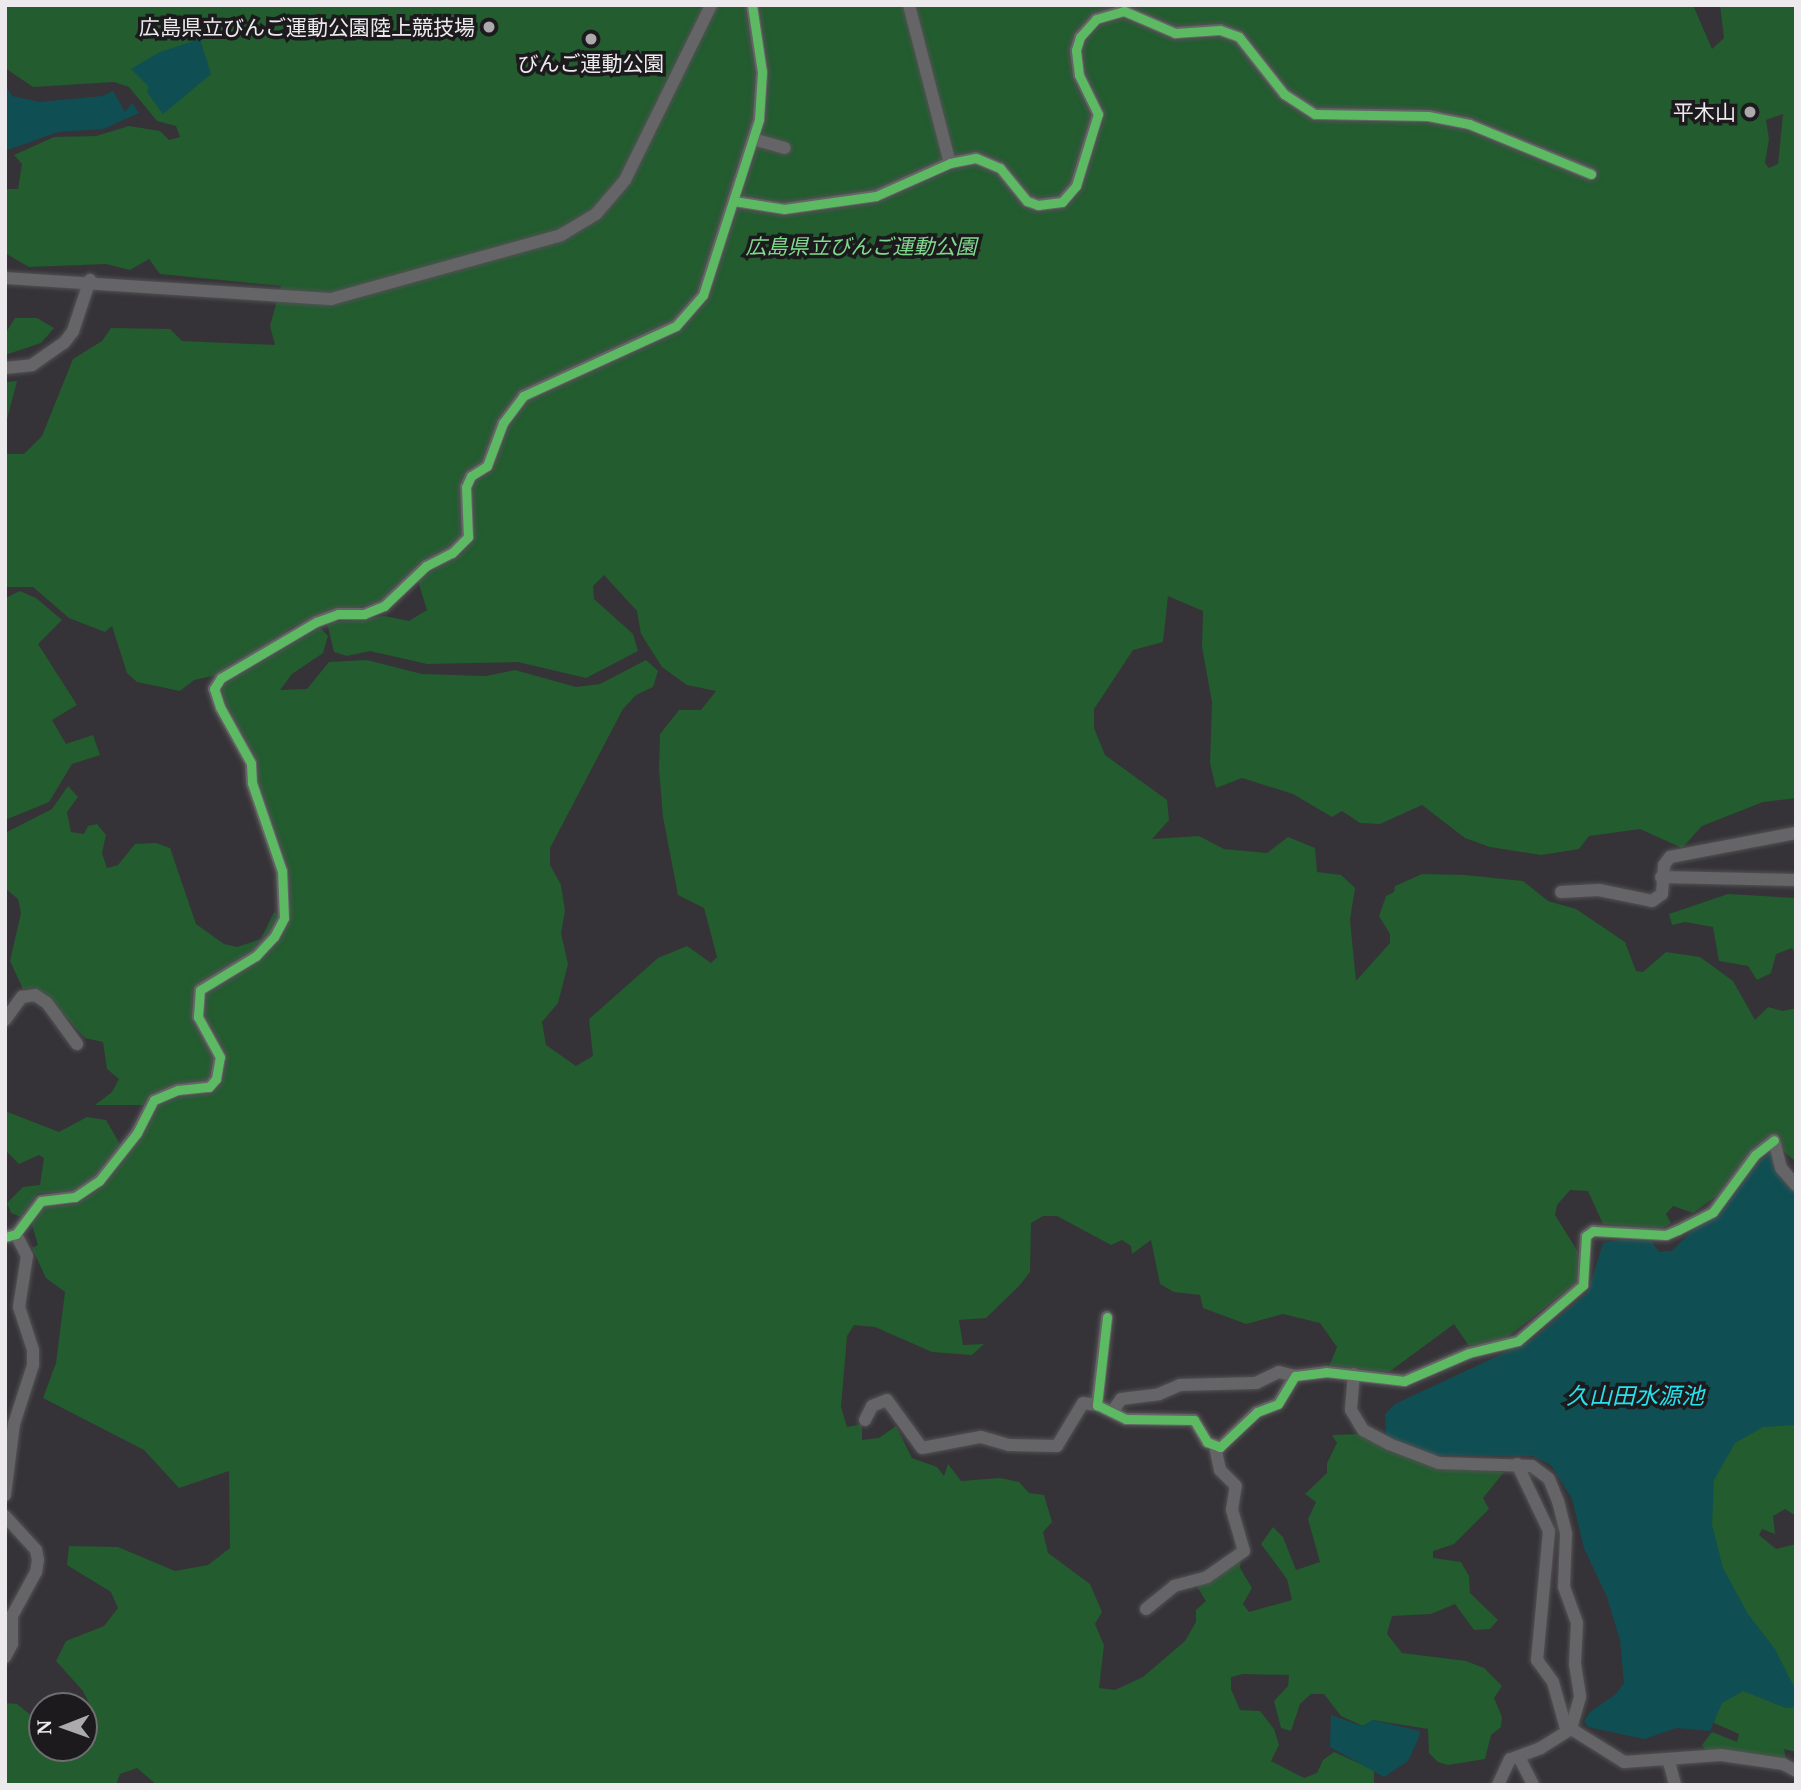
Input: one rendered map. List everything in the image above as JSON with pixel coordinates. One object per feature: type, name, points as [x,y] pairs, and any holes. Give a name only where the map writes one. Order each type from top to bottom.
[{"type":"street","points":[[5,278],[90,280],[331,299],[561,235],[596,214],[625,180],[711,5]]},
{"type":"street","points":[[5,1495],[16,1413],[33,1365],[33,1350],[19,1307],[27,1256],[11,1235],[41,1201],[75,1197],[99,1181],[137,1133],[154,1100],[178,1090],[209,1087],[216,1079],[220,1057],[198,1017],[200,990],[256,956],[274,937],[284,918],[282,871],[252,783],[251,763],[220,707],[214,689],[220,678],[316,622],[384,606],[426,566],[464,543],[466,487],[471,476],[487,466],[513,408],[523,396],[676,326],[707,286],[753,139],[762,84],[752,5]]},
{"type":"street","points":[[908,5],[950,163]]},
{"type":"street","points":[[734,201],[784,209],[876,196],[950,163],[988,160],[1000,168],[1019,194],[1038,205],[1062,202],[1072,193],[1098,114],[1079,75],[1076,50],[1080,37],[1097,19],[1124,11],[1175,33],[1220,30],[1240,37],[1284,94],[1315,114],[1428,116],[1469,124],[1591,174]]},
{"type":"street","points":[[753,139],[785,148]]},
{"type":"street","points":[[5,368],[32,365],[64,343],[73,331],[90,280]]},
{"type":"street","points":[[1561,892],[1599,890],[1652,901],[1662,894],[1661,877],[1670,857],[1796,833]]},
{"type":"street","points":[[1661,877],[1796,880]]},
{"type":"street","points":[[5,1020],[22,998],[34,995],[47,1003],[77,1044]]},
{"type":"street","points":[[1112,1412],[1121,1399],[1159,1394],[1180,1385],[1256,1383],[1279,1372],[1295,1376],[1354,1374],[1404,1381],[1469,1353],[1518,1340],[1583,1285],[1586,1236],[1593,1231],[1666,1235],[1678,1230],[1713,1212],[1755,1155],[1774,1140],[1781,1168],[1796,1185]]},
{"type":"street","points":[[1097,1405],[1107,1317]]},
{"type":"street","points":[[1354,1374],[1350,1410],[1354,1420],[1389,1444],[1464,1467],[1517,1464],[1532,1466],[1549,1479],[1566,1534],[1564,1587],[1577,1623],[1575,1664],[1580,1697],[1571,1728],[1519,1757],[1510,1759],[1498,1785]]},
{"type":"street","points":[[1215,1447],[1244,1428],[1257,1412],[1278,1404],[1295,1376]]},
{"type":"street","points":[[865,1420],[872,1406],[887,1400],[922,1448],[981,1437],[1009,1445],[1056,1446],[1083,1403],[1097,1405],[1126,1419],[1195,1420],[1215,1447],[1220,1470],[1236,1486],[1232,1510],[1244,1551],[1207,1577],[1174,1587],[1146,1609]]},
{"type":"street","points":[[1517,1464],[1549,1531],[1537,1660],[1553,1682],[1565,1725],[1624,1762],[1721,1755],[1783,1764],[1796,1771]]},
{"type":"street","points":[[5,1516],[36,1550],[38,1560],[36,1572],[12,1616],[12,1644],[5,1657]]},
{"type":"street","points":[[1519,1757],[1532,1785]]},
{"type":"street","points":[[1664,1759],[1670,1762],[1675,1785]]},
{"type":"green space","name":"広島県立びんご運動公園","points":[[5,5],[1693,5],[1712,49],[1724,38],[1720,5],[1796,5],[1796,798],[1763,802],[1702,826],[1682,848],[1640,829],[1589,836],[1579,849],[1541,855],[1490,847],[1465,838],[1422,805],[1380,824],[1360,823],[1342,811],[1332,817],[1293,794],[1242,778],[1216,788],[1210,763],[1212,702],[1202,647],[1203,611],[1168,596],[1163,642],[1133,650],[1094,709],[1094,728],[1105,755],[1167,800],[1169,820],[1152,839],[1199,836],[1224,849],[1267,853],[1288,837],[1315,848],[1317,872],[1341,875],[1355,888],[1350,920],[1356,981],[1390,943],[1390,934],[1379,916],[1386,896],[1394,892],[1395,886],[1422,874],[1465,875],[1523,881],[1548,901],[1576,909],[1625,942],[1636,971],[1643,972],[1666,952],[1700,957],[1733,981],[1755,1020],[1768,1007],[1783,1011],[1796,1008],[1796,1162],[1780,1148],[1774,1133],[1719,1194],[1693,1213],[1673,1206],[1666,1214],[1671,1223],[1660,1230],[1603,1224],[1588,1191],[1570,1190],[1557,1205],[1555,1215],[1580,1255],[1585,1276],[1501,1342],[1469,1346],[1454,1324],[1389,1372],[1328,1369],[1337,1347],[1320,1323],[1283,1314],[1246,1324],[1203,1308],[1200,1295],[1174,1292],[1160,1284],[1151,1240],[1132,1254],[1131,1246],[1122,1240],[1111,1245],[1057,1216],[1043,1216],[1031,1223],[1030,1272],[1020,1285],[986,1318],[959,1320],[963,1345],[984,1344],[972,1355],[932,1352],[875,1327],[854,1325],[847,1336],[841,1407],[847,1427],[862,1424],[862,1440],[879,1438],[896,1426],[912,1458],[937,1467],[944,1476],[948,1464],[961,1481],[1000,1478],[1019,1482],[1029,1493],[1044,1495],[1052,1522],[1043,1532],[1048,1553],[1090,1584],[1102,1612],[1095,1624],[1104,1645],[1099,1688],[1115,1690],[1143,1677],[1185,1641],[1196,1622],[1196,1610],[1206,1601],[1196,1585],[1241,1557],[1240,1568],[1252,1588],[1243,1604],[1249,1612],[1292,1600],[1287,1579],[1261,1544],[1273,1527],[1283,1537],[1296,1570],[1320,1562],[1308,1519],[1316,1502],[1305,1494],[1327,1473],[1327,1463],[1337,1443],[1332,1435],[1363,1434],[1438,1466],[1504,1472],[1483,1498],[1489,1509],[1454,1544],[1433,1551],[1433,1558],[1461,1562],[1469,1576],[1470,1593],[1498,1620],[1490,1629],[1474,1630],[1455,1604],[1431,1614],[1392,1616],[1387,1634],[1402,1653],[1466,1661],[1484,1668],[1502,1686],[1494,1698],[1502,1717],[1501,1727],[1491,1735],[1485,1759],[1448,1765],[1438,1762],[1429,1753],[1428,1729],[1373,1720],[1363,1726],[1341,1716],[1324,1694],[1311,1694],[1300,1704],[1291,1731],[1281,1728],[1274,1701],[1288,1686],[1289,1675],[1243,1674],[1231,1677],[1231,1689],[1240,1710],[1260,1711],[1274,1729],[1279,1745],[1271,1761],[1304,1778],[1317,1773],[1323,1760],[1334,1752],[1374,1770],[1374,1785],[157,1785],[137,1768],[120,1774],[116,1785],[5,1785],[5,1703],[17,1704],[28,1713],[28,1762],[98,1762],[98,1692],[83,1692],[56,1661],[66,1641],[104,1626],[118,1608],[111,1592],[67,1565],[69,1546],[118,1547],[175,1571],[208,1565],[230,1548],[229,1471],[179,1488],[144,1450],[43,1398],[56,1363],[65,1292],[46,1278],[32,1248],[38,1245],[31,1222],[42,1203],[86,1195],[148,1111],[178,1092],[209,1089],[223,1068],[200,1016],[202,991],[276,938],[287,891],[253,783],[216,689],[222,679],[317,624],[328,636],[323,653],[292,674],[280,690],[307,689],[329,662],[367,660],[422,674],[486,676],[515,670],[576,687],[600,684],[646,660],[658,671],[653,687],[636,695],[623,709],[550,848],[550,865],[561,885],[565,911],[561,933],[568,964],[558,1003],[542,1022],[546,1045],[576,1066],[593,1056],[589,1019],[658,958],[687,946],[711,963],[717,957],[704,908],[678,895],[663,817],[659,769],[660,734],[679,710],[701,710],[716,691],[687,685],[662,667],[641,634],[637,611],[604,575],[593,586],[594,599],[633,634],[638,651],[586,678],[518,662],[427,664],[370,651],[347,656],[334,652],[327,623],[385,616],[409,621],[427,610],[417,578],[463,552],[473,537],[463,536],[381,602],[314,618],[289,629],[271,646],[233,663],[217,675],[194,680],[180,691],[137,682],[127,673],[112,626],[105,632],[69,618],[33,587],[5,587],[5,454],[24,454],[42,436],[73,359],[102,341],[111,328],[170,329],[182,341],[275,345],[270,326],[281,286],[160,274],[149,259],[130,270],[106,264],[29,267],[5,253],[5,189],[18,189],[22,164],[14,155],[54,137],[96,136],[129,126],[160,131],[169,140],[180,137],[176,126],[157,121],[129,87],[114,82],[33,87],[5,68]],"holes":[[[1783,114],[1778,164],[1769,168],[1765,163],[1769,139],[1766,120]]]},
{"type":"green space","points":[[15,318],[37,318],[54,328],[41,343],[5,355],[5,334]]},
{"type":"green space","points":[[17,381],[5,427],[5,382]]},
{"type":"green space","points":[[20,591],[36,598],[62,620],[38,644],[77,705],[52,720],[66,744],[93,735],[100,755],[72,764],[49,802],[5,820],[5,598]]},
{"type":"green space","points":[[68,786],[78,797],[67,812],[71,832],[84,834],[88,826],[97,824],[106,835],[102,853],[107,868],[118,865],[135,844],[156,843],[170,848],[196,924],[224,944],[237,947],[261,939],[274,912],[282,917],[273,937],[199,989],[195,1003],[219,1057],[215,1079],[145,1105],[95,1105],[112,1092],[119,1079],[107,1069],[103,1042],[85,1038],[51,1001],[34,988],[23,989],[10,961],[21,913],[18,899],[5,888],[5,833],[52,809]]},
{"type":"green space","points":[[1728,894],[1796,898],[1796,956],[1792,948],[1776,954],[1771,973],[1757,980],[1748,966],[1719,961],[1713,927],[1685,922],[1672,925],[1669,914]]},
{"type":"green space","points":[[5,1111],[59,1132],[87,1117],[106,1120],[124,1151],[84,1192],[38,1193],[21,1217],[11,1213],[7,1203],[23,1187],[40,1185],[44,1158],[39,1155],[19,1164],[5,1150]]},
{"type":"green space","points":[[1796,1416],[1796,1516],[1785,1509],[1773,1516],[1775,1534],[1762,1529],[1759,1535],[1776,1549],[1796,1544],[1796,1752],[1784,1749],[1786,1761],[1706,1751],[1702,1745],[1712,1732],[1737,1742],[1739,1734],[1714,1723],[1718,1697],[1750,1636],[1702,1522],[1713,1472],[1733,1430]]},
{"type":"water","points":[[200,39],[211,74],[163,114],[147,92],[149,87],[131,69],[160,52]]},
{"type":"water","points":[[6,86],[12,96],[40,102],[103,96],[113,91],[125,112],[132,103],[139,113],[103,129],[58,132],[5,151]]},
{"type":"water","name":"久山田水源池","points":[[1771,1150],[1796,1187],[1796,1425],[1763,1427],[1735,1443],[1714,1480],[1712,1525],[1723,1568],[1748,1614],[1775,1649],[1796,1691],[1796,1707],[1786,1708],[1743,1691],[1722,1703],[1710,1731],[1677,1728],[1644,1739],[1588,1727],[1584,1721],[1590,1712],[1615,1695],[1624,1683],[1620,1640],[1607,1597],[1584,1548],[1572,1499],[1551,1465],[1533,1456],[1428,1455],[1386,1436],[1385,1414],[1395,1404],[1532,1340],[1588,1292],[1603,1243],[1636,1237],[1650,1239],[1659,1252],[1672,1251]]},
{"type":"water","points":[[1331,1715],[1362,1726],[1373,1720],[1420,1731],[1419,1737],[1408,1761],[1384,1777],[1330,1747]]},
{"type":"cycle path","points":[[5,1237],[16,1234],[41,1201],[75,1197],[99,1181],[137,1133],[154,1100],[178,1090],[209,1087],[216,1079],[220,1057],[198,1017],[200,990],[256,956],[274,937],[284,918],[282,871],[252,783],[251,763],[220,707],[214,689],[221,678],[316,622],[338,614],[364,614],[384,606],[426,566],[452,553],[468,537],[466,487],[471,476],[487,466],[503,423],[523,396],[676,326],[703,295],[759,119],[762,72],[752,5]]},
{"type":"cycle path","points":[[734,201],[784,209],[876,196],[950,163],[976,158],[1000,168],[1027,201],[1038,205],[1062,202],[1076,186],[1098,114],[1079,75],[1076,50],[1080,37],[1096,19],[1124,11],[1175,33],[1220,30],[1239,37],[1284,94],[1315,114],[1428,116],[1469,124],[1591,174]]},
{"type":"cycle path","points":[[1107,1317],[1097,1405],[1126,1419],[1194,1420],[1207,1442],[1220,1447],[1257,1412],[1278,1404],[1295,1376],[1326,1372],[1404,1381],[1469,1353],[1518,1341],[1583,1285],[1586,1236],[1593,1231],[1666,1235],[1678,1230],[1713,1212],[1755,1155],[1774,1140]]},
{"type":"place","name":"広島県立びんご運動公園陸上競技場","points":[[489,27]]},
{"type":"place","name":"びんご運動公園","points":[[591,39]]},
{"type":"place","name":"平木山","points":[[1750,112]]}]
